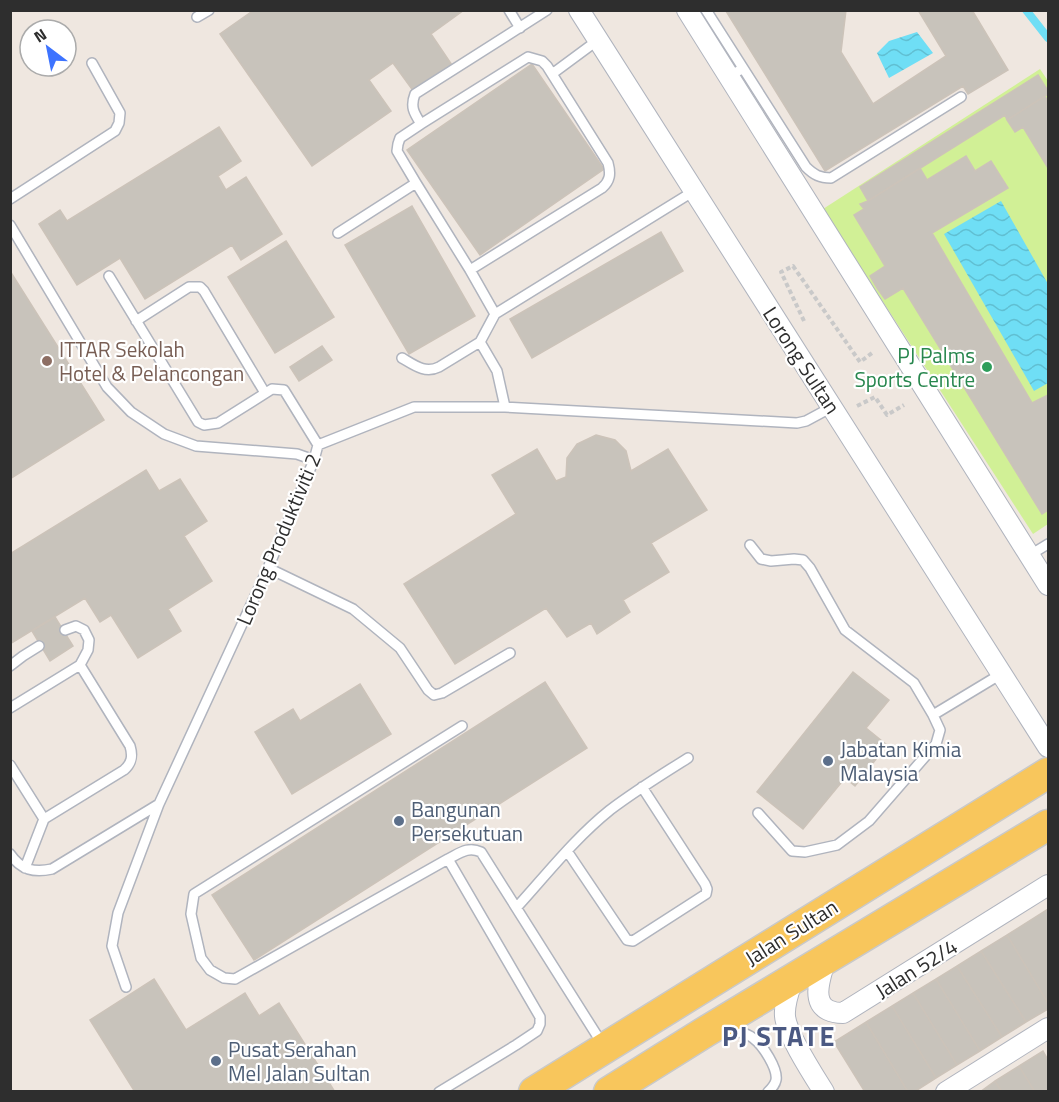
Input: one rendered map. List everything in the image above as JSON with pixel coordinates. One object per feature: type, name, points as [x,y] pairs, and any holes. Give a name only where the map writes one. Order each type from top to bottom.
[{"type":"main road","name":"Jalan Sultan","points":[[534,1092],[1048,773]]},
{"type":"main road","name":"Jalan Sultan","points":[[609,1092],[1048,825]]},
{"type":"street","name":"Lorong Sultan","points":[[579,10],[1001,674],[1026,709],[1048,747]]},
{"type":"street","points":[[694,11],[736,73],[1048,585]]},
{"type":"street","points":[[1026,709],[1037,716],[1048,719]]},
{"type":"street","name":"Jalan 52/4","points":[[825,960],[818,987],[819,1002],[827,1010],[843,1013],[1048,885]]},
{"type":"street","points":[[793,979],[786,999],[785,1019],[820,1090]]},
{"type":"street","points":[[946,1092],[1048,1028]]},
{"type":"lane","points":[[197,17],[209,10]]},
{"type":"lane","points":[[509,10],[520,28]]},
{"type":"lane","points":[[420,124],[412,108],[415,94],[547,10]]},
{"type":"lane","points":[[552,74],[598,40]]},
{"type":"lane","points":[[470,270],[602,188],[610,177],[608,163],[542,61],[528,57],[420,124],[400,138],[398,144],[398,151],[416,183],[495,314]]},
{"type":"lane","points":[[10,200],[115,131],[120,113],[92,63]]},
{"type":"lane","points":[[736,73],[806,167],[812,174],[821,178],[831,178],[961,97]]},
{"type":"lane","points":[[338,233],[416,183]]},
{"type":"lane","points":[[402,358],[421,368],[433,370],[480,342],[495,314],[694,191]]},
{"type":"lane","points":[[10,225],[107,387],[131,412],[164,434],[196,446],[297,454],[314,460]]},
{"type":"lane","points":[[109,276],[198,422],[204,425],[218,423],[272,389],[284,390],[318,445]]},
{"type":"lane","points":[[136,321],[189,287],[200,287],[265,393]]},
{"type":"lane","points":[[480,342],[497,371],[505,407]]},
{"type":"lane","name":"Lorong Produktiviti 2","points":[[126,987],[112,946],[117,913],[159,804],[268,568],[314,460],[318,445],[414,407],[505,407],[797,423],[806,421],[832,407]]},
{"type":"lane","points":[[1030,555],[1048,544]]},
{"type":"lane","points":[[750,545],[761,559],[803,560],[810,568],[845,630],[914,683],[940,730],[936,744],[869,821],[837,845],[805,852],[792,851],[758,813]]},
{"type":"lane","points":[[268,568],[353,609],[400,648],[428,690],[435,695],[510,653]]},
{"type":"lane","points":[[10,708],[80,665],[88,650],[87,634],[81,627],[76,626],[65,630]]},
{"type":"lane","points":[[10,666],[39,646]]},
{"type":"lane","points":[[25,868],[44,819],[124,770],[132,759],[130,746],[80,665]]},
{"type":"lane","points":[[933,715],[1001,674]]},
{"type":"lane","points":[[462,726],[194,894],[191,914],[201,958],[210,970],[224,978],[235,979],[448,859],[468,849],[475,849],[481,852],[517,907],[604,1047]]},
{"type":"lane","points":[[517,907],[567,851],[610,811],[687,758]]},
{"type":"lane","points":[[10,765],[44,819]]},
{"type":"lane","points":[[567,851],[627,940],[633,941],[706,894],[705,884],[642,787]]},
{"type":"lane","points":[[10,854],[18,863],[32,871],[51,869],[159,804]]},
{"type":"lane","points":[[439,1092],[516,1045],[537,1030],[540,1024],[540,1017],[448,859]]},
{"type":"lane","points":[[705,1032],[728,1030],[754,1039],[775,1068],[777,1077],[774,1086],[768,1092]]},
{"type":"path","points":[[805,321],[781,272],[793,266],[860,362],[872,353]]},
{"type":"path","points":[[832,407],[841,402],[846,412],[875,397],[887,415],[904,405]]},
{"type":"green space","name":"PJ Palms Sports Centre","points":[[1040,69],[1048,81],[1048,524],[1033,534],[823,209]]},
{"type":"water","points":[[917,32],[933,53],[889,78],[877,53],[889,41]]},
{"type":"water","points":[[1001,201],[1048,284],[1048,383],[1034,391],[944,234]]},
{"type":"building","points":[[254,10],[464,10],[431,34],[452,65],[414,92],[393,63],[369,80],[391,111],[312,166],[220,34]]},
{"type":"building","points":[[846,10],[841,52],[873,104],[946,56],[918,10],[972,10],[1008,70],[968,94],[963,86],[825,171],[726,11]]},
{"type":"building","points":[[532,64],[604,169],[480,255],[407,150]]},
{"type":"building","points":[[1038,75],[1048,94],[1007,120],[1005,115],[868,201],[860,187]]},
{"type":"building","points":[[1045,96],[1048,102],[1048,168],[1023,127],[1015,132],[1007,120]]},
{"type":"building","points":[[219,127],[241,161],[218,176],[226,190],[246,177],[282,234],[241,260],[232,245],[145,299],[120,258],[77,285],[39,224],[60,210],[67,221]]},
{"type":"building","points":[[966,156],[975,171],[991,161],[1008,188],[932,233],[1032,403],[1048,395],[1048,510],[1042,514],[903,288],[885,299],[877,288],[870,276],[885,266],[854,215],[864,209],[860,204],[920,168],[927,180]]},
{"type":"building","points":[[412,206],[475,316],[409,354],[345,245]]},
{"type":"building","points":[[661,232],[683,271],[532,358],[510,319]]},
{"type":"building","points":[[286,241],[334,317],[275,353],[228,277]]},
{"type":"building","points":[[10,271],[104,420],[10,479]]},
{"type":"building","points":[[322,346],[332,360],[299,381],[290,367]]},
{"type":"building","points":[[596,435],[615,440],[626,451],[631,471],[668,449],[707,510],[651,543],[669,572],[623,600],[630,612],[597,634],[591,623],[567,637],[546,608],[455,664],[404,584],[516,514],[492,475],[537,449],[556,481],[566,477],[567,458],[577,444]]},
{"type":"building","points":[[146,470],[159,491],[180,479],[207,521],[184,536],[212,581],[168,609],[181,631],[138,658],[111,615],[100,622],[85,598],[10,644],[10,554]]},
{"type":"building","points":[[55,617],[73,646],[50,661],[32,631]]},
{"type":"building","name":"Jabatan Kimia Malaysia","points":[[853,672],[889,700],[866,728],[887,745],[855,786],[845,778],[803,829],[757,792]]},
{"type":"building","name":"Bangunan Persekutuan","points":[[545,682],[587,748],[254,960],[212,895]]},
{"type":"building","points":[[360,684],[391,734],[292,794],[255,732],[293,709],[300,721]]},
{"type":"building","points":[[1048,909],[1048,1003],[1007,935]]},
{"type":"building","points":[[1007,935],[1048,1003],[1048,1009],[1026,1022],[981,951]]},
{"type":"building","points":[[981,951],[1026,1022],[1002,1037],[957,966]]},
{"type":"building","points":[[957,966],[1002,1037],[980,1051],[936,979]]},
{"type":"building","name":"Pusat Serahan Mel Jalan Sultan","points":[[154,979],[186,1030],[245,993],[259,1016],[279,1003],[335,1092],[135,1092],[90,1020]]},
{"type":"building","points":[[936,979],[980,1051],[957,1065],[913,993]]},
{"type":"building","points":[[913,993],[957,1065],[936,1078],[892,1006]]},
{"type":"building","points":[[892,1006],[936,1078],[914,1092],[908,1092],[866,1022]]},
{"type":"building","points":[[866,1022],[908,1092],[865,1092],[834,1042]]},
{"type":"building","points":[[1043,1051],[1048,1060],[1048,1092],[1035,1092],[1019,1066]]},
{"type":"building","points":[[1019,1066],[1035,1092],[1002,1092],[995,1081]]},
{"type":"building","points":[[995,1081],[1002,1092],[980,1092]]},
{"type":"waterway","points":[[1026,10],[1048,38]]},
{"type":"place","name":"ITTAR Sekolah Hotel & Pelancongan","points":[[47,361]]},
{"type":"place","name":"PJ Palms Sports Centre","points":[[987,367]]},
{"type":"place","name":"Jabatan Kimia Malaysia","points":[[828,761]]},
{"type":"place","name":"Bangunan Persekutuan","points":[[399,821]]},
{"type":"place","name":"Pusat Serahan Mel Jalan Sultan","points":[[216,1061]]},
{"type":"district","name":"PJ STATE","points":[[779,1035]]}]
